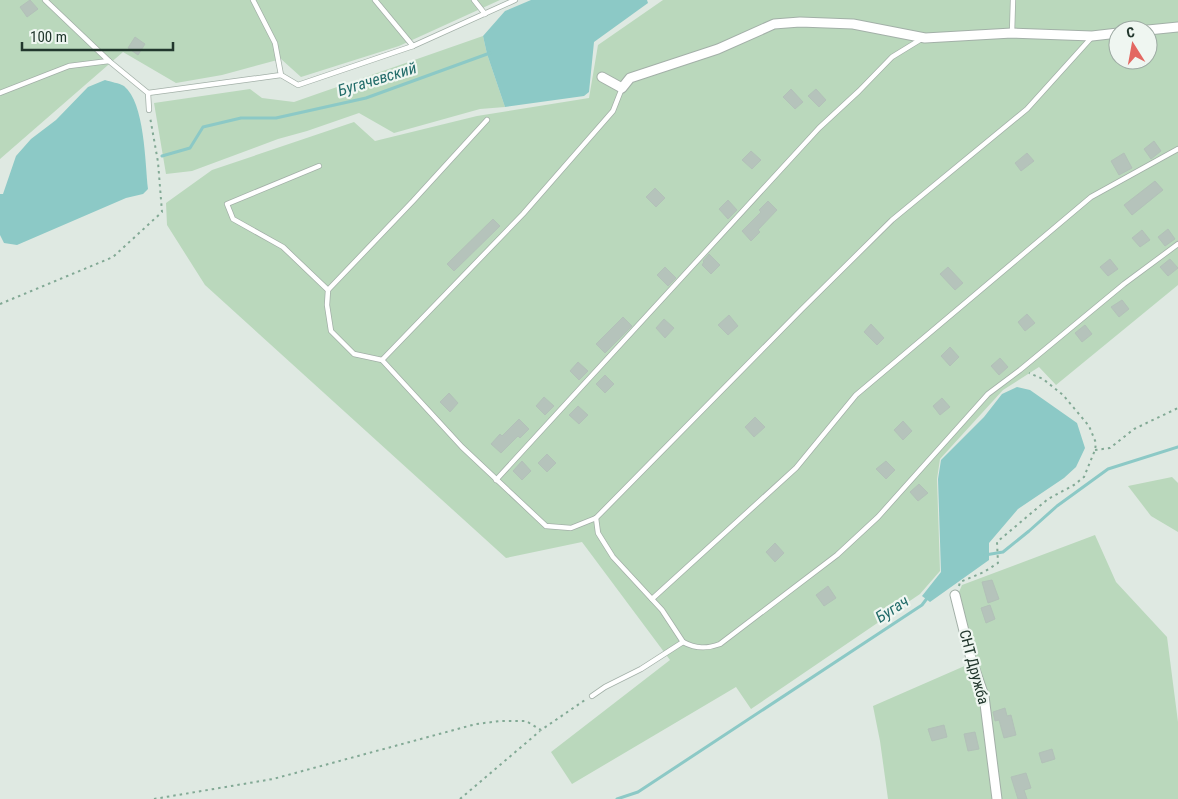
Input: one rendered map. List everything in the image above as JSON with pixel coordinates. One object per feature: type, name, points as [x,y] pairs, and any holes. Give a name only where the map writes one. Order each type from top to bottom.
[{"type":"street","points":[[602,77],[622,88],[630,78],[718,49],[774,24],[800,22],[853,24],[924,37],[1012,33],[1092,36],[1108,34]]},
{"type":"street","points":[[1158,29],[1178,27]]},
{"type":"street","name":"СНТ Дружба","points":[[955,595],[970,655],[984,696],[997,799]]},
{"type":"lane","points":[[45,0],[109,62],[148,93],[281,75],[298,85],[413,46],[515,0]]},
{"type":"lane","points":[[253,0],[275,43],[281,75]]},
{"type":"lane","points":[[375,0],[413,46]]},
{"type":"lane","points":[[474,0],[485,14]]},
{"type":"lane","points":[[1012,33],[1013,0]]},
{"type":"lane","points":[[487,120],[413,202],[328,290],[327,305],[331,331],[354,354],[382,360],[462,447],[546,526],[571,528],[596,518],[885,227],[1027,109],[1092,36]]},
{"type":"lane","points":[[496,480],[819,128],[892,57],[924,37]]},
{"type":"lane","points":[[0,93],[69,66],[109,62]]},
{"type":"lane","points":[[382,360],[523,214],[613,110],[622,88]]},
{"type":"lane","points":[[148,93],[149,110]]},
{"type":"lane","points":[[652,599],[796,468],[863,389],[1091,197],[1178,149]]},
{"type":"lane","points":[[319,166],[227,204],[233,218],[283,247],[328,290]]},
{"type":"lane","points":[[596,518],[598,533],[613,557],[662,610],[683,642],[693,648],[711,648],[720,644],[837,556],[878,518],[988,394],[1124,284],[1178,244]]},
{"type":"lane","points":[[592,696],[605,686],[641,668],[683,642]]},
{"type":"path","points":[[0,304],[113,257],[162,212],[158,162],[149,110]]},
{"type":"path","points":[[955,595],[960,582],[984,572],[998,563],[997,542],[1008,531],[1048,499],[1074,485],[1084,477],[1095,450],[1096,442],[1089,426],[1063,395],[1043,378],[1020,370]]},
{"type":"path","points":[[1095,450],[1110,448],[1134,429],[1178,408]]},
{"type":"path","points":[[460,799],[541,730],[565,712],[592,696]]},
{"type":"path","points":[[154,799],[273,779],[476,724],[526,721],[541,730]]},
{"type":"green space","points":[[0,0],[500,0],[399,46],[301,77],[281,59],[222,75],[176,83],[123,52],[0,159]]},
{"type":"green space","points":[[663,0],[1178,0],[1178,285],[1056,385],[1039,367],[1003,390],[940,459],[937,479],[940,571],[920,594],[751,709],[736,687],[572,784],[551,752],[670,660],[582,542],[506,558],[205,285],[167,225],[166,203],[212,170],[354,122],[375,141],[477,116],[589,98],[598,45]]},
{"type":"green space","points":[[483,36],[487,54],[505,107],[480,109],[394,133],[359,113],[278,139],[192,171],[166,174],[154,103],[250,89],[262,98],[294,102]]},
{"type":"green space","points":[[1172,477],[1178,483],[1178,532],[1151,516],[1128,486]]},
{"type":"green space","points":[[1095,535],[1116,582],[1167,637],[1178,722],[1178,799],[888,799],[873,706],[976,661],[959,592],[962,585]]},
{"type":"water","points":[[531,0],[647,0],[648,3],[594,42],[589,92],[584,96],[505,107],[487,54],[483,36],[505,11]]},
{"type":"water","points":[[105,80],[124,86],[131,94],[136,106],[143,134],[148,189],[143,194],[126,198],[17,245],[4,243],[0,235],[0,194],[3,194],[16,156],[31,139],[56,120],[88,87]]},
{"type":"water","points":[[1017,387],[1030,390],[1077,423],[1085,448],[1076,467],[1064,478],[1018,509],[989,543],[989,560],[930,602],[922,596],[941,572],[938,479],[941,460],[984,417],[1002,394]]},
{"type":"building","points":[[30,0],[38,9],[27,17],[20,7]]},
{"type":"building","points":[[135,37],[145,44],[138,55],[128,48]]},
{"type":"building","points":[[791,89],[803,102],[795,109],[783,97]]},
{"type":"building","points":[[816,89],[826,100],[819,107],[808,96]]},
{"type":"building","points":[[1154,141],[1161,151],[1151,159],[1144,149]]},
{"type":"building","points":[[751,151],[761,160],[752,169],[742,160]]},
{"type":"building","points":[[1027,153],[1034,161],[1021,171],[1015,163]]},
{"type":"building","points":[[1124,153],[1132,168],[1119,175],[1111,161]]},
{"type":"building","points":[[1155,181],[1163,190],[1132,215],[1124,205]]},
{"type":"building","points":[[655,188],[665,198],[656,207],[646,197]]},
{"type":"building","points":[[728,200],[737,210],[728,219],[719,209]]},
{"type":"building","points":[[768,201],[777,210],[758,230],[760,232],[751,241],[742,231],[761,212],[759,210]]},
{"type":"building","points":[[493,219],[500,226],[454,271],[447,264]]},
{"type":"building","points":[[1168,229],[1175,239],[1165,246],[1158,237]]},
{"type":"building","points":[[1142,230],[1150,240],[1140,247],[1132,238]]},
{"type":"building","points":[[709,254],[720,265],[711,274],[702,265]]},
{"type":"building","points":[[1110,259],[1118,269],[1108,276],[1100,267]]},
{"type":"building","points":[[1170,259],[1178,268],[1168,276],[1160,267]]},
{"type":"building","points":[[665,267],[676,278],[668,286],[657,275]]},
{"type":"building","points":[[948,267],[963,283],[955,290],[940,274]]},
{"type":"building","points":[[1122,300],[1129,309],[1119,317],[1111,307]]},
{"type":"building","points":[[1027,314],[1035,323],[1025,331],[1018,322]]},
{"type":"building","points":[[729,315],[738,326],[728,335],[718,325]]},
{"type":"building","points":[[623,317],[632,326],[605,353],[596,344]]},
{"type":"building","points":[[664,319],[674,328],[665,338],[656,328]]},
{"type":"building","points":[[871,324],[884,338],[877,345],[864,332]]},
{"type":"building","points":[[1085,325],[1092,334],[1082,342],[1075,333]]},
{"type":"building","points":[[950,347],[959,357],[950,366],[941,356]]},
{"type":"building","points":[[1000,358],[1008,367],[999,375],[991,366]]},
{"type":"building","points":[[578,362],[588,371],[579,380],[570,371]]},
{"type":"building","points":[[605,375],[614,384],[605,393],[596,384]]},
{"type":"building","points":[[449,393],[458,403],[450,412],[440,402]]},
{"type":"building","points":[[544,397],[554,406],[545,415],[536,406]]},
{"type":"building","points":[[942,398],[950,407],[940,415],[933,406]]},
{"type":"building","points":[[578,406],[588,415],[579,424],[569,415]]},
{"type":"building","points":[[755,417],[765,427],[754,437],[745,427]]},
{"type":"building","points":[[519,419],[529,429],[520,438],[518,436],[501,453],[491,444]]},
{"type":"building","points":[[903,421],[912,431],[903,440],[894,430]]},
{"type":"building","points":[[547,454],[556,463],[547,472],[538,463]]},
{"type":"building","points":[[522,461],[531,471],[522,480],[513,471]]},
{"type":"building","points":[[886,461],[895,470],[886,479],[876,469]]},
{"type":"building","points":[[919,484],[928,493],[918,501],[910,492]]},
{"type":"building","points":[[775,543],[784,553],[775,562],[766,552]]},
{"type":"building","points":[[992,580],[999,599],[988,603],[982,582]]},
{"type":"building","points":[[828,586],[836,598],[824,606],[816,595]]},
{"type":"building","points":[[990,605],[995,619],[986,623],[981,608]]},
{"type":"building","points":[[1005,708],[1007,716],[1011,715],[1016,735],[1004,738],[999,720],[995,721],[993,712]]},
{"type":"building","points":[[944,725],[947,737],[932,741],[928,729]]},
{"type":"building","points":[[975,732],[979,749],[968,751],[964,734]]},
{"type":"building","points":[[1052,749],[1055,759],[1042,763],[1039,753]]},
{"type":"building","points":[[1026,773],[1031,788],[1024,790],[1027,799],[1018,799],[1011,777]]},
{"type":"waterway","name":"Бугачевский","points":[[162,156],[190,148],[203,127],[241,118],[276,118],[366,98],[490,53]]},
{"type":"waterway","name":"Бугач","points":[[985,555],[1003,552],[1057,506],[1108,469],[1178,447]]},
{"type":"waterway","name":"Бугач","points":[[617,799],[638,792],[922,605],[928,597]]}]
